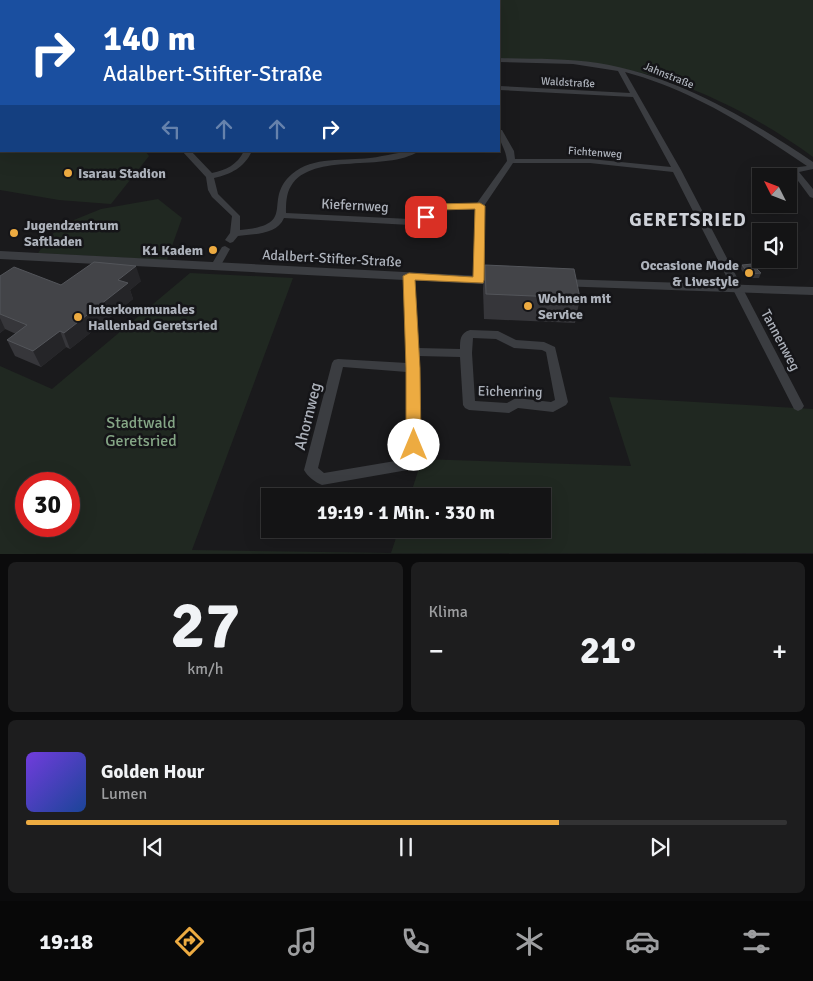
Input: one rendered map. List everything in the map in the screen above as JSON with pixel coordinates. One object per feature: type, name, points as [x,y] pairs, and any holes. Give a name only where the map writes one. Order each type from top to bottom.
[{"type":"street","name":"Jahnstraße","points":[[500,60],[576,63],[639,73],[692,95],[755,126],[813,166]]},
{"type":"street","name":"Tannenweg","points":[[620,69],[676,170],[798,406]]},
{"type":"street","name":"Waldstraße","points":[[500,88],[636,95]]},
{"type":"street","points":[[479,280],[480,206],[511,161],[510,151],[500,134]]},
{"type":"street","points":[[500,151],[510,151]]},
{"type":"street","points":[[187,152],[210,176],[210,188],[236,216],[230,241],[215,267]]},
{"type":"street","points":[[210,176],[224,173],[236,167],[244,161],[248,152]]},
{"type":"street","points":[[230,241],[276,225],[282,214],[283,198],[288,186],[294,177],[304,171],[329,163],[384,158],[411,152]]},
{"type":"street","name":"Fichtenweg","points":[[511,161],[590,161],[676,170]]},
{"type":"street","points":[[813,166],[794,170],[813,194]]},
{"type":"street","name":"Kiefernweg","points":[[282,214],[410,222],[419,221],[426,217],[434,207],[480,206]]},
{"type":"street","name":"Adalbert-Stifter-Straße","points":[[0,256],[517,282]]},
{"type":"street","name":"Ahornweg","points":[[409,276],[413,368],[414,464],[322,479],[311,470],[338,363],[413,368]]},
{"type":"street","points":[[546,283],[813,291]]},
{"type":"street","name":"Eichenring","points":[[470,334],[498,335],[514,344],[544,346],[551,350],[562,402],[553,407],[516,403],[509,408],[469,405],[466,353],[466,338],[470,334]]},
{"type":"street","points":[[412,352],[466,353]]},
{"type":"green space","points":[[500,0],[813,0],[813,157],[748,116],[677,83],[628,70],[564,62],[500,59]]},
{"type":"green space","name":"Isarau Stadion","points":[[0,152],[146,152],[149,156],[111,204],[59,200],[0,190]]},
{"type":"green space","points":[[158,199],[182,218],[167,260],[38,253],[59,226],[101,209]]},
{"type":"green space","name":"Stadtwald Geretsried","points":[[190,273],[293,278],[192,550],[391,553],[396,538],[551,538],[551,488],[413,488],[422,459],[631,466],[609,397],[813,409],[813,553],[0,554],[0,366],[52,389]]},
{"type":"building","points":[[94,262],[136,266],[118,280],[128,283],[64,333],[60,331],[33,351],[7,340],[27,325],[0,314],[0,276],[14,267],[61,285]]},
{"type":"building","points":[[752,264],[752,268],[756,268],[761,273],[749,274],[742,265]]},
{"type":"building","points":[[485,265],[574,269],[580,298],[486,294]]},
{"type":"place","name":"Isarau Stadion","points":[[68,173]]},
{"type":"place","name":"Jugendzentrum Saftladen","points":[[14,233]]},
{"type":"place","name":"K1 Kadem","points":[[213,250]]},
{"type":"place","name":"Occasione Mode & Livestyle","points":[[749,273]]},
{"type":"place","name":"Wohnen mit Service","points":[[528,306]]},
{"type":"place","name":"Interkommunales Hallenbad Geretsried","points":[[78,317]]},
{"type":"district","name":"GERETSRIED","points":[[688,219]]},
{"type":"route","points":[[414,445],[409,276],[479,280],[480,206],[442,205],[434,207],[426,217]]}]
